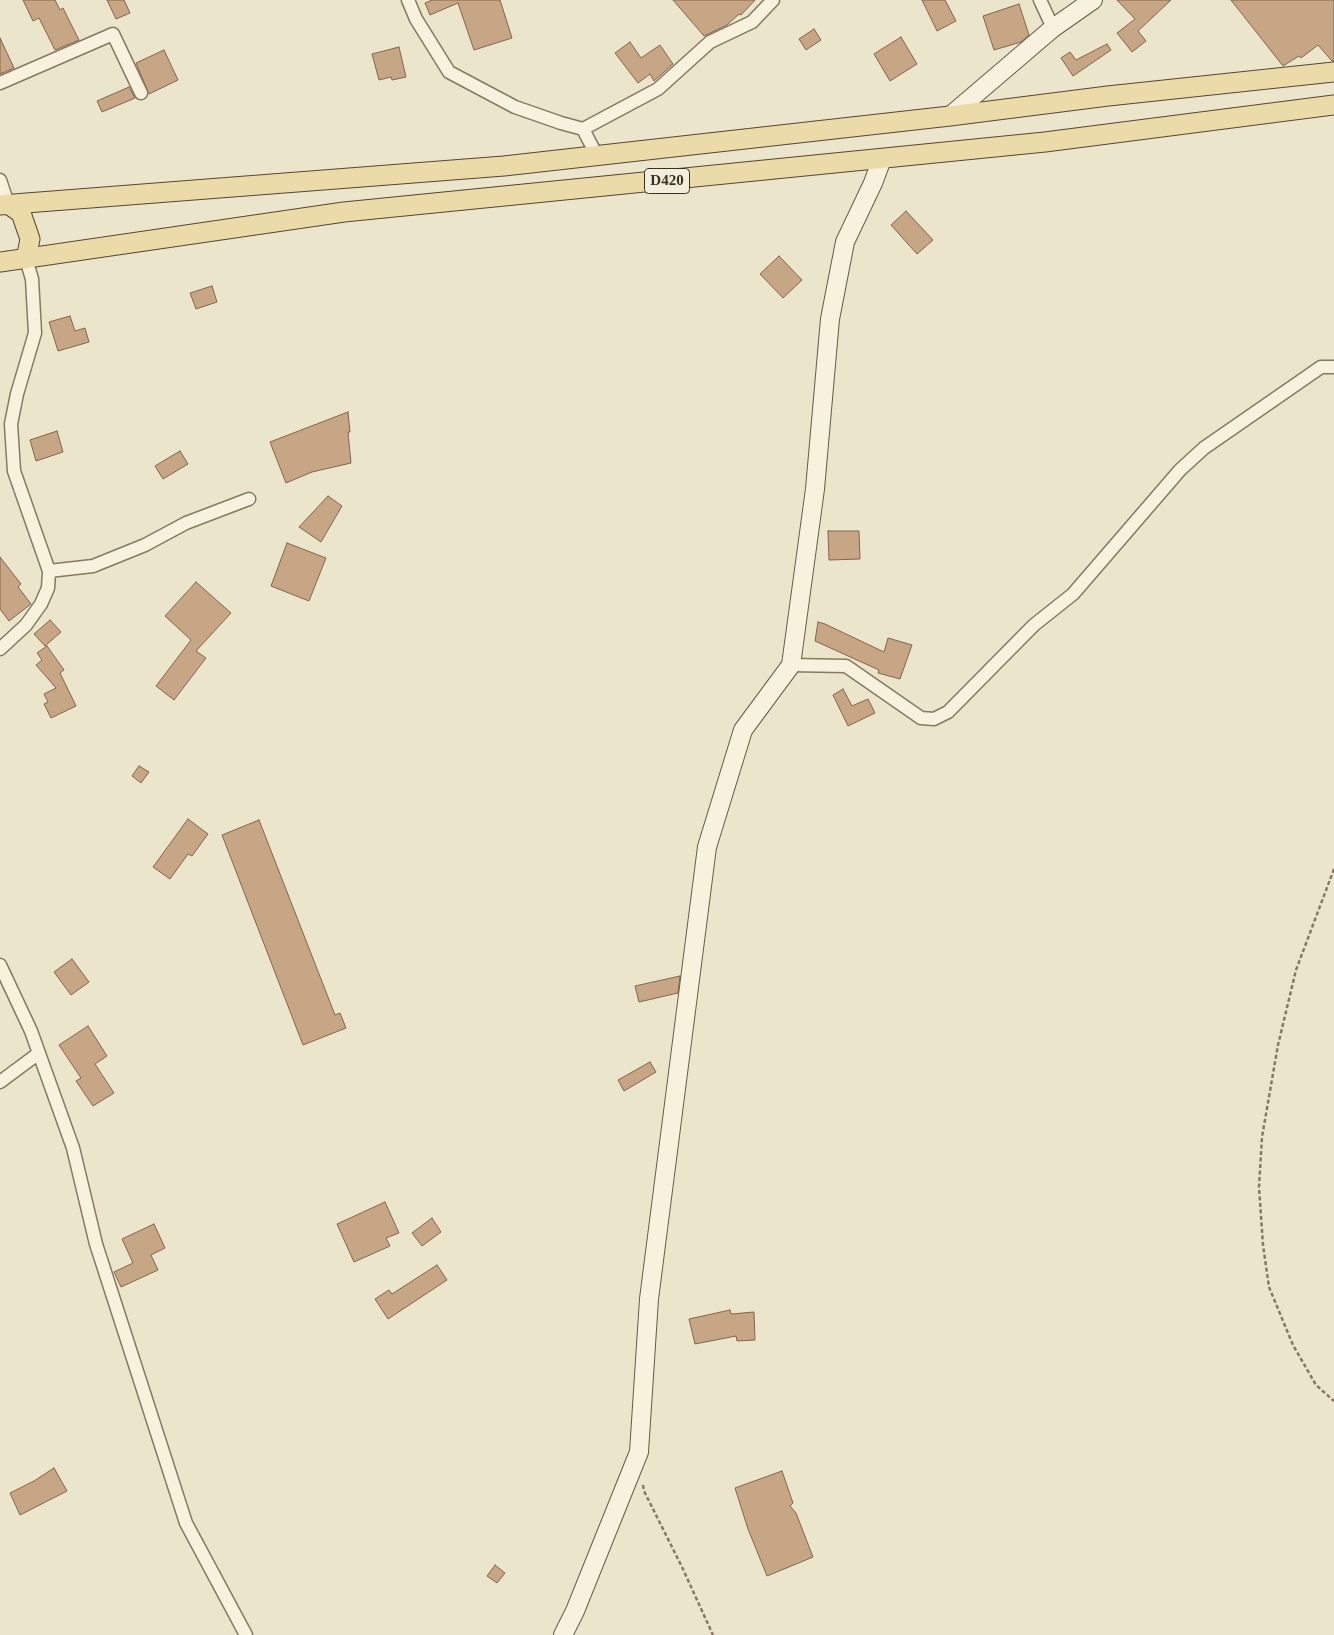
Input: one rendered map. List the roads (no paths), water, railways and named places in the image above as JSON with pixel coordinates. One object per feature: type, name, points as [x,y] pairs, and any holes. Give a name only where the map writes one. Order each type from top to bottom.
[{"type":"main road","name":"D420","points":[[4,204],[484,168],[950,116],[1108,96],[1334,72]]},
{"type":"main road","name":"D420","points":[[0,262],[344,212],[1045,142],[1334,106]]},
{"type":"main road","points":[[4,204],[21,213],[30,239],[26,259]]},
{"type":"street","points":[[408,0],[416,19],[449,72],[515,108],[561,124],[584,129],[658,89],[710,42],[752,22],[773,0]]},
{"type":"street","points":[[1040,0],[1053,28]]},
{"type":"street","points":[[950,116],[1053,28],[1093,0]]},
{"type":"street","points":[[0,83],[113,34],[141,93]]},
{"type":"street","points":[[584,129],[597,156]]},
{"type":"street","points":[[563,1635],[575,1611],[639,1452],[649,1299],[707,847],[743,730],[791,665],[816,489],[830,319],[845,242],[873,183],[882,159]]},
{"type":"street","points":[[0,180],[4,204]]},
{"type":"street","points":[[0,649],[26,624],[41,604],[48,588],[49,571],[14,471],[12,424],[34,333],[32,279],[26,259]]},
{"type":"street","points":[[791,665],[846,666],[921,718],[934,719],[948,712],[1034,625],[1073,594],[1180,470],[1204,448],[1320,367],[1334,367]]},
{"type":"street","points":[[49,571],[93,566],[145,545],[186,523],[249,499]]},
{"type":"street","points":[[0,965],[31,1031],[73,1148],[96,1244],[186,1523],[246,1635]]},
{"type":"street","points":[[0,1082],[39,1053]]}]
